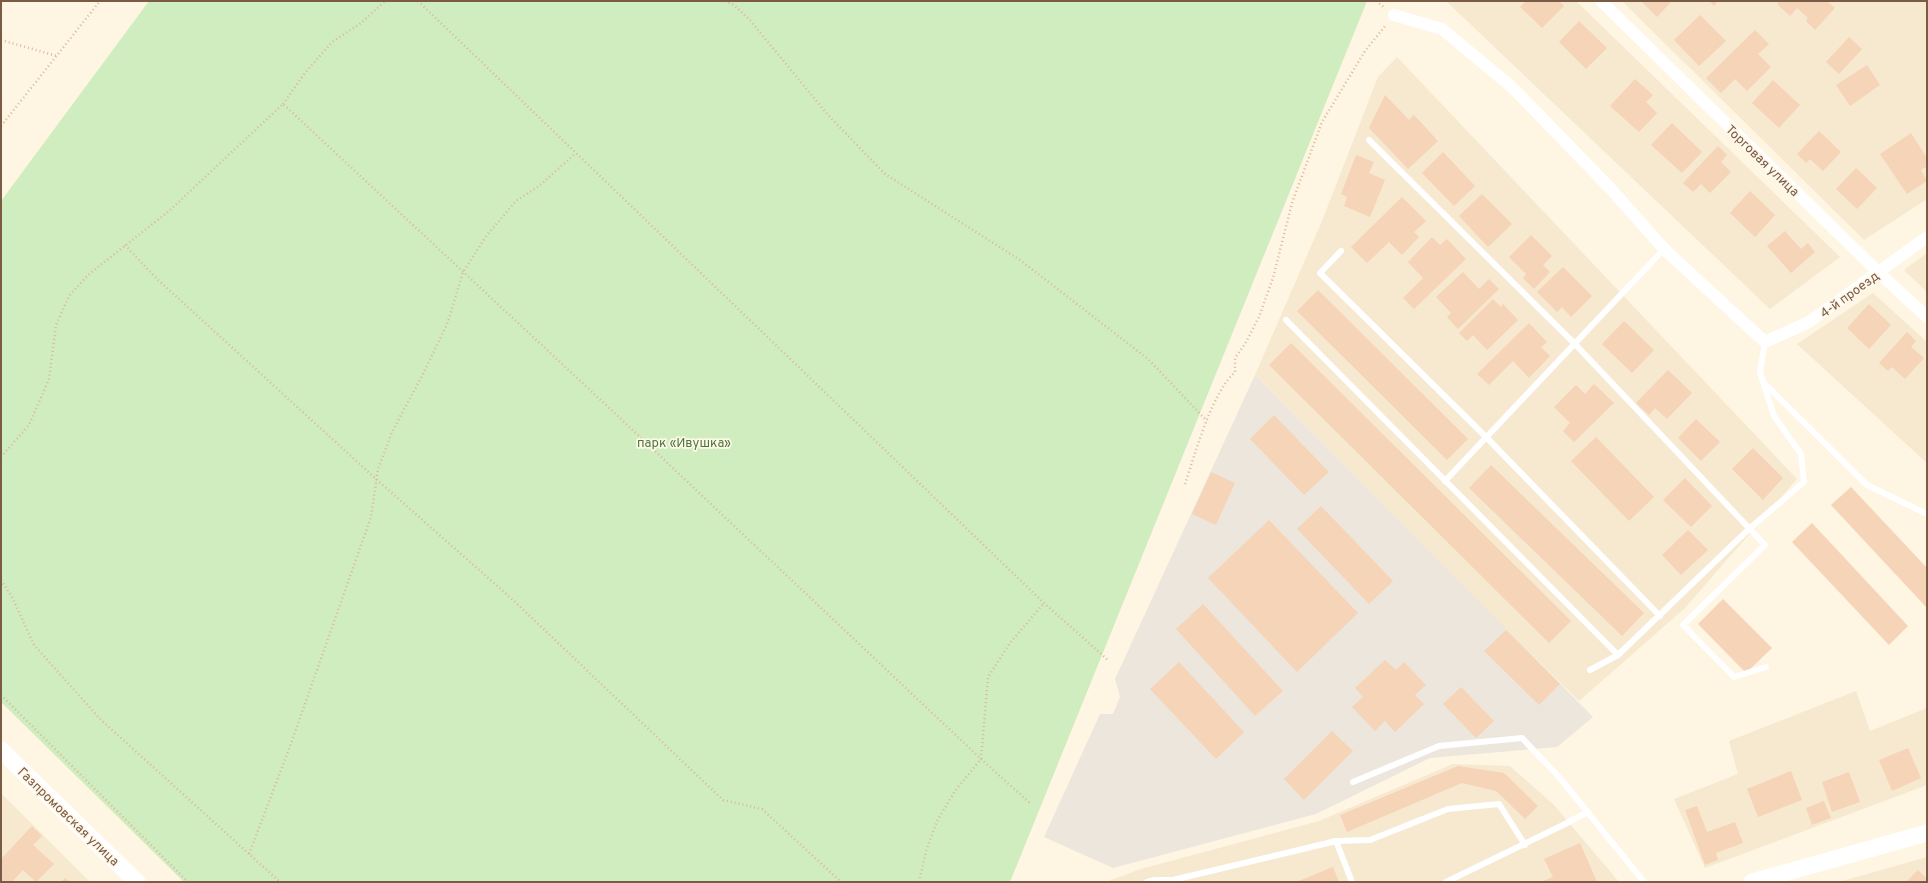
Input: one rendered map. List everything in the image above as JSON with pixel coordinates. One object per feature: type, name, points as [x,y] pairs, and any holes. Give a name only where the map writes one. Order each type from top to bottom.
[{"type":"street","name":"Торговая улица","points":[[1601,1],[1879,273],[1927,317]]},
{"type":"street","points":[[1394,15],[1442,29],[1513,88],[1609,187],[1664,249],[1765,342]]},
{"type":"street","name":"4-й проезд","points":[[1765,342],[1809,322],[1927,237]]},
{"type":"street","name":"Газпромовская улица","points":[[1,750],[137,882]]},
{"type":"street","points":[[1752,882],[1927,833]]},
{"type":"lane","points":[[1368,140],[1575,344],[1765,544],[1683,625],[1734,677],[1766,667]]},
{"type":"lane","points":[[1445,481],[1664,249]]},
{"type":"lane","points":[[1342,251],[1320,272],[1486,437],[1660,616]]},
{"type":"lane","points":[[1286,320],[1618,655]]},
{"type":"lane","points":[[1590,670],[1618,655],[1750,528],[1804,482],[1800,454],[1774,416],[1760,372],[1765,342]]},
{"type":"lane","points":[[1764,383],[1867,485],[1927,514]]},
{"type":"lane","points":[[1353,782],[1439,746],[1522,738],[1560,778],[1644,882]]},
{"type":"lane","points":[[1147,882],[1155,880],[1173,880],[1336,841],[1370,840],[1448,809],[1499,804],[1525,845]]},
{"type":"lane","points":[[1446,882],[1525,845],[1588,812]]},
{"type":"lane","points":[[1336,841],[1352,882]]},
{"type":"path","points":[[1,126],[100,1]]},
{"type":"path","points":[[1,457],[29,426],[49,379],[56,325],[69,296],[88,275],[169,211],[283,104],[305,73],[332,42],[361,23],[385,1]]},
{"type":"path","points":[[418,1],[1044,603],[1109,661]]},
{"type":"path","points":[[725,1],[734,5],[749,19],[828,115],[885,174],[1020,260],[1148,359],[1208,421]]},
{"type":"path","points":[[1185,484],[1223,385],[1235,372],[1235,358],[1245,344],[1259,317],[1273,278],[1292,203],[1322,122],[1364,51],[1394,15]]},
{"type":"path","points":[[1,40],[57,56]]},
{"type":"path","points":[[283,104],[981,759],[1031,804]]},
{"type":"path","points":[[249,854],[289,749],[372,517],[378,469],[392,432],[448,322],[463,272],[487,235],[516,201],[539,186],[576,153]]},
{"type":"path","points":[[125,245],[156,278],[376,479],[512,600],[723,800],[762,809],[841,882]]},
{"type":"path","points":[[1,580],[12,597],[34,645],[100,719],[280,882]]},
{"type":"path","points":[[919,882],[936,821],[955,791],[981,759],[988,677],[1010,643],[1044,603]]},
{"type":"path","points":[[1,695],[188,882]]},
{"type":"shaded area","points":[[1446,1],[1576,1],[1840,257],[1770,309]]},
{"type":"shaded area","points":[[1622,1],[1927,1],[1927,199],[1864,240]]},
{"type":"shaded area","points":[[1397,57],[1797,479],[1685,608],[1579,701],[1506,630],[1255,375],[1322,221],[1378,77]]},
{"type":"shaded area","points":[[1927,253],[1927,292],[1904,270]]},
{"type":"shaded area","points":[[1873,293],[1927,342],[1927,463],[1797,344]]},
{"type":"shaded area","points":[[1255,375],[1593,717],[1557,747],[1430,758],[1316,814],[1113,868],[1044,837],[1100,714],[1113,714],[1120,697],[1115,679]]},
{"type":"shaded area","points":[[1856,691],[1870,731],[1927,708],[1927,785],[1705,868],[1674,799],[1738,774],[1729,741]]},
{"type":"shaded area","points":[[1453,764],[1510,766],[1554,805],[1619,882],[1106,882],[1141,869],[1319,821]]},
{"type":"shaded area","points":[[1,793],[90,882],[1,882]]},
{"type":"shaded area","points":[[1927,857],[1927,882],[1839,882]]},
{"type":"green space","name":"парк «Ивушка»","points":[[149,1],[1367,1],[1010,882],[184,882],[1,702],[1,201]]},
{"type":"building","points":[[1526,1],[1559,1],[1564,6],[1542,28],[1520,7]]},
{"type":"building","points":[[1641,1],[1672,1],[1657,17]]},
{"type":"building","points":[[1709,1],[1718,1],[1714,6]]},
{"type":"building","points":[[1779,1],[1827,1],[1835,8],[1815,30],[1806,21],[1808,18],[1797,8],[1790,16],[1777,4]]},
{"type":"building","points":[[1700,15],[1726,41],[1699,66],[1674,40]]},
{"type":"building","points":[[1579,21],[1607,48],[1586,69],[1559,42]]},
{"type":"building","points":[[1755,30],[1769,44],[1758,54],[1771,67],[1747,91],[1735,79],[1721,93],[1706,78]]},
{"type":"building","points":[[1849,37],[1862,49],[1839,74],[1826,62]]},
{"type":"building","points":[[1867,65],[1880,85],[1850,106],[1836,85]]},
{"type":"building","points":[[1635,79],[1653,95],[1646,102],[1657,113],[1639,132],[1610,106]]},
{"type":"building","points":[[1773,80],[1800,105],[1779,128],[1752,103]]},
{"type":"building","points":[[1385,95],[1409,120],[1414,115],[1438,141],[1408,169],[1369,128]]},
{"type":"building","points":[[1672,123],[1702,152],[1682,173],[1651,145]]},
{"type":"building","points":[[1819,131],[1841,152],[1823,171],[1810,159],[1806,163],[1797,154]]},
{"type":"building","points":[[1911,133],[1927,158],[1927,166],[1921,170],[1927,181],[1907,194],[1880,154]]},
{"type":"building","points":[[1718,146],[1727,155],[1721,162],[1731,172],[1710,193],[1701,184],[1693,192],[1683,183]]},
{"type":"building","points":[[1443,152],[1475,186],[1454,206],[1422,173]]},
{"type":"building","points":[[1356,155],[1374,162],[1369,173],[1385,180],[1370,217],[1344,206],[1347,197],[1341,194]]},
{"type":"building","points":[[1856,168],[1877,188],[1857,209],[1836,189]]},
{"type":"building","points":[[1750,191],[1775,215],[1755,237],[1730,213]]},
{"type":"building","points":[[1482,194],[1512,224],[1488,247],[1459,216]]},
{"type":"building","points":[[1402,197],[1426,221],[1414,232],[1419,237],[1402,255],[1389,242],[1367,263],[1351,247]]},
{"type":"building","points":[[1785,231],[1801,249],[1808,243],[1815,252],[1791,273],[1767,246]]},
{"type":"building","points":[[1531,235],[1552,256],[1543,265],[1550,272],[1534,289],[1523,278],[1526,274],[1509,257]]},
{"type":"building","points":[[1432,237],[1440,245],[1447,239],[1466,259],[1414,309],[1403,298],[1423,278],[1408,262]]},
{"type":"building","points":[[1563,267],[1592,296],[1571,317],[1562,307],[1557,312],[1537,292]]},
{"type":"building","points":[[1463,272],[1479,289],[1489,279],[1499,289],[1458,329],[1447,317],[1451,313],[1436,297]]},
{"type":"building","points":[[1318,290],[1468,439],[1447,460],[1297,311]]},
{"type":"building","points":[[1493,299],[1501,307],[1503,304],[1518,320],[1487,350],[1473,335],[1467,341],[1459,333]]},
{"type":"building","points":[[1869,304],[1891,325],[1869,349],[1847,328]]},
{"type":"building","points":[[1624,321],[1654,350],[1632,373],[1602,344]]},
{"type":"building","points":[[1529,323],[1547,342],[1541,347],[1550,356],[1529,378],[1513,361],[1489,385],[1477,374]]},
{"type":"building","points":[[1907,332],[1916,341],[1911,347],[1924,358],[1905,379],[1892,367],[1888,371],[1879,363]]},
{"type":"building","points":[[1291,343],[1571,621],[1549,643],[1269,365]]},
{"type":"building","points":[[1668,370],[1692,393],[1667,419],[1655,408],[1649,415],[1636,403]]},
{"type":"building","points":[[1594,384],[1614,403],[1574,442],[1563,431],[1570,423],[1554,407],[1576,385],[1585,394]]},
{"type":"building","points":[[1274,415],[1329,472],[1304,495],[1250,439]]},
{"type":"building","points":[[1696,419],[1720,442],[1701,461],[1678,438]]},
{"type":"building","points":[[1596,437],[1654,497],[1629,521],[1571,461]]},
{"type":"building","points":[[1753,448],[1783,478],[1763,500],[1732,469]]},
{"type":"building","points":[[1491,465],[1644,613],[1622,636],[1469,488]]},
{"type":"building","points":[[1211,472],[1235,483],[1216,525],[1192,514]]},
{"type":"building","points":[[1685,478],[1712,506],[1691,527],[1663,500]]},
{"type":"building","points":[[1851,487],[1927,568],[1927,608],[1831,505]]},
{"type":"building","points":[[1321,506],[1393,581],[1369,604],[1297,529]]},
{"type":"building","points":[[1269,520],[1358,613],[1297,672],[1208,578]]},
{"type":"building","points":[[1812,523],[1908,626],[1889,645],[1792,542]]},
{"type":"building","points":[[1688,530],[1708,550],[1681,575],[1662,555]]},
{"type":"building","points":[[1723,599],[1772,648],[1746,673],[1698,624]]},
{"type":"building","points":[[1203,604],[1283,691],[1255,716],[1176,629]]},
{"type":"building","points":[[1506,630],[1560,684],[1539,705],[1484,651]]},
{"type":"building","points":[[1385,660],[1396,670],[1404,662],[1426,685],[1415,695],[1424,704],[1395,732],[1385,721],[1375,731],[1352,707],[1363,697],[1355,688]]},
{"type":"building","points":[[1179,662],[1244,732],[1216,759],[1150,689]]},
{"type":"building","points":[[1461,687],[1494,721],[1476,738],[1443,704]]},
{"type":"building","points":[[1332,731],[1353,751],[1304,800],[1284,779]]},
{"type":"building","points":[[1908,748],[1921,778],[1892,791],[1879,760]]},
{"type":"building","points":[[1458,766],[1504,773],[1538,806],[1525,819],[1496,791],[1462,783],[1347,832],[1340,815]]},
{"type":"building","points":[[1791,771],[1802,800],[1758,817],[1747,789]]},
{"type":"building","points":[[1849,772],[1860,802],[1832,812],[1822,782]]},
{"type":"building","points":[[1824,801],[1831,818],[1812,825],[1806,808]]},
{"type":"building","points":[[1697,806],[1707,832],[1735,822],[1743,843],[1716,853],[1718,860],[1705,865],[1685,810]]},
{"type":"building","points":[[32,826],[42,836],[33,845],[54,864],[36,882],[23,870],[12,882],[1,882],[1,859]]},
{"type":"building","points":[[1580,843],[1597,882],[1541,882],[1553,877],[1544,859]]},
{"type":"building","points":[[1333,867],[1339,882],[1296,882]]},
{"type":"building","points":[[1918,870],[1927,879],[1927,882],[1906,882]]},
{"type":"building","points":[[65,878],[70,882],[61,882]]}]
